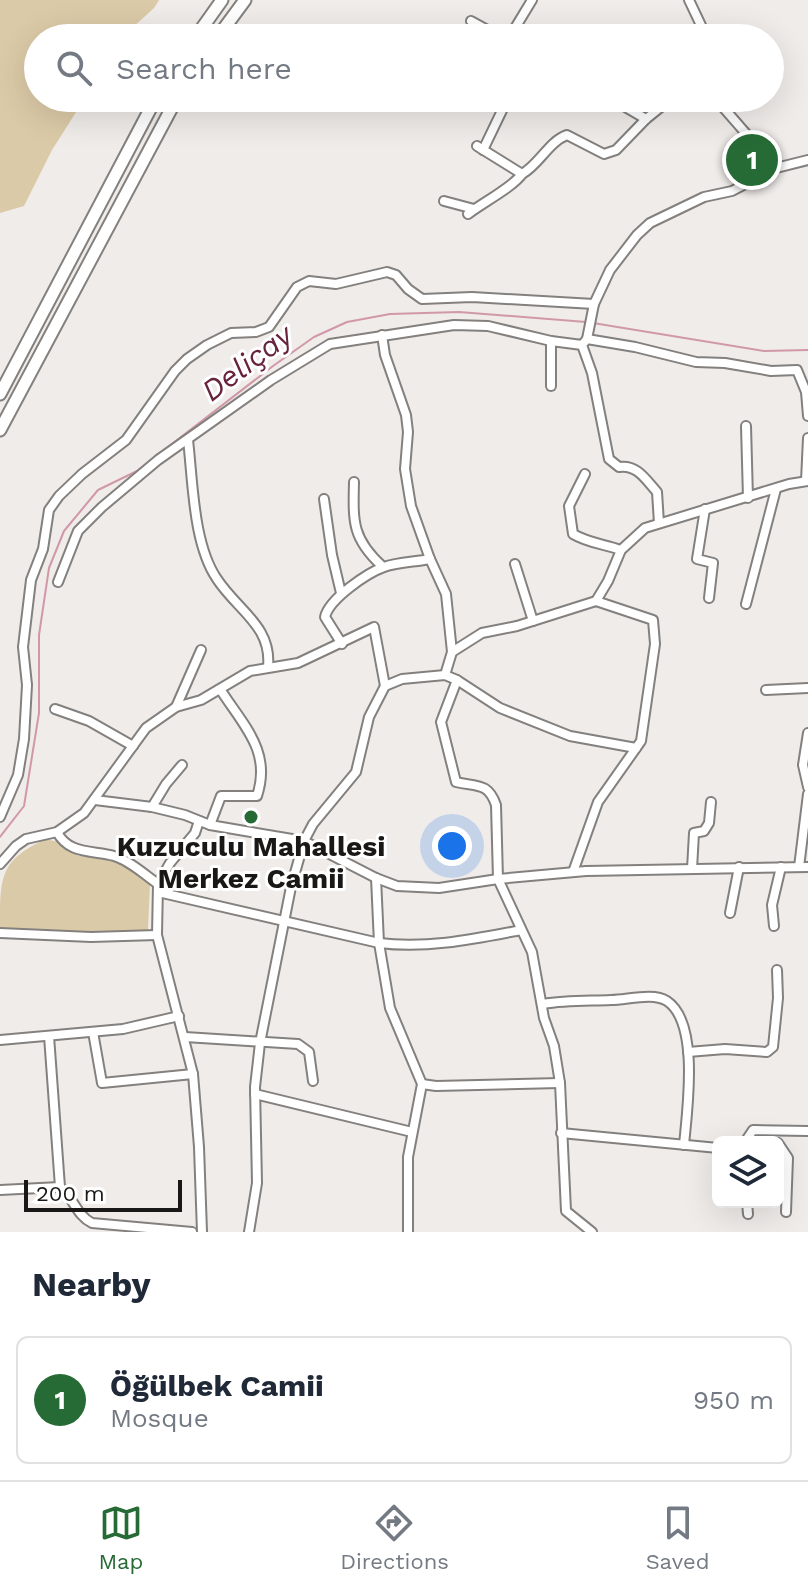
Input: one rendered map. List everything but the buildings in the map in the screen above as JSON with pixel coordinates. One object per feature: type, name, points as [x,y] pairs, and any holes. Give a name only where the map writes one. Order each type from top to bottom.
[{"type":"highway","points":[[205,24],[222,0]]},
{"type":"highway","points":[[227,24],[245,0]]},
{"type":"highway","points":[[0,394],[149,112]]},
{"type":"highway","points":[[0,430],[170,112]]},
{"type":"street","points":[[517,24],[532,0]]},
{"type":"street","points":[[689,0],[700,24]]},
{"type":"street","points":[[471,21],[476,24]]},
{"type":"street","points":[[500,112],[480,148],[522,174]]},
{"type":"street","points":[[634,112],[646,119]]},
{"type":"street","points":[[444,201],[471,211],[515,183],[559,138],[567,135],[604,154],[616,150],[655,112]]},
{"type":"street","points":[[727,112],[776,168]]},
{"type":"street","points":[[659,523],[657,492],[634,468],[628,465],[619,467],[609,459],[586,339],[593,308],[617,260],[650,223],[704,197],[732,191],[776,168],[808,160]]},
{"type":"street","points":[[0,817],[18,775],[24,739],[27,685],[23,647],[31,580],[43,549],[49,510],[82,474],[126,440],[187,359],[231,333],[256,332],[269,327],[297,287],[309,281],[336,284],[387,272],[396,275],[422,299],[472,297],[593,308]]},
{"type":"street","points":[[58,582],[78,531],[158,460],[271,380],[330,344],[454,325],[488,326],[551,341],[586,339],[635,347],[696,362],[725,363],[771,371],[797,370],[806,392],[808,416]]},
{"type":"street","points":[[382,335],[385,355],[406,415],[405,469],[411,506],[446,594],[452,652],[445,675]]},
{"type":"street","points":[[551,341],[551,386]]},
{"type":"street","points":[[746,426],[748,498]]},
{"type":"street","points":[[596,601],[621,550],[645,528],[807,481],[808,438]]},
{"type":"street","points":[[188,440],[206,561],[224,590],[267,639],[268,667]]},
{"type":"street","points":[[585,474],[569,506],[573,534],[587,542],[603,543],[621,550]]},
{"type":"street","points":[[354,482],[354,512],[359,541],[383,567]]},
{"type":"street","points":[[746,604],[776,489]]},
{"type":"street","points":[[324,499],[341,593]]},
{"type":"street","points":[[705,509],[697,559],[713,563],[709,598]]},
{"type":"street","points":[[342,644],[325,617],[326,611],[341,593],[383,567],[430,559]]},
{"type":"street","points":[[515,564],[533,621]]},
{"type":"street","points":[[452,652],[482,633],[596,601],[653,620],[655,644],[641,741],[598,802],[573,872]]},
{"type":"street","points":[[0,864],[26,839],[57,832],[84,813],[146,728],[176,707],[201,700],[250,671],[298,663],[374,627],[385,686],[369,717],[356,772],[323,810],[304,841],[284,921],[260,1043],[255,1094],[257,1183],[249,1232]]},
{"type":"street","points":[[176,707],[201,650]]},
{"type":"street","points":[[385,686],[402,679],[445,675],[500,708],[558,732],[636,748]]},
{"type":"street","points":[[457,680],[441,722],[443,738],[456,782],[486,787],[496,805],[498,879],[532,952],[544,1018],[554,1046],[560,1083],[566,1211],[592,1232]]},
{"type":"street","points":[[766,690],[808,688]]},
{"type":"street","points":[[210,825],[221,796],[257,796],[261,780],[261,753],[220,689]]},
{"type":"street","points":[[55,709],[89,721],[133,746]]},
{"type":"street","points":[[808,733],[803,765],[808,787]]},
{"type":"street","points":[[152,807],[182,765]]},
{"type":"street","points":[[95,800],[152,807],[210,825],[304,841],[397,886],[439,888],[573,872],[803,867],[808,794]]},
{"type":"street","points":[[692,869],[694,833],[704,831],[709,823],[711,802]]},
{"type":"street","points":[[199,821],[195,833],[170,863],[158,888],[157,935],[193,1074],[202,1232]]},
{"type":"street","points":[[57,832],[62,840],[76,849],[115,857],[158,888],[379,943],[404,946],[437,944],[521,930]]},
{"type":"street","points":[[730,913],[739,867]]},
{"type":"street","points":[[774,926],[772,905],[781,867]]},
{"type":"street","points":[[376,878],[379,943],[390,1008],[422,1084],[408,1157],[408,1232]]},
{"type":"street","points":[[0,933],[91,937],[157,935]]},
{"type":"street","points":[[688,1052],[725,1049],[767,1052],[773,1047],[777,970]]},
{"type":"street","points":[[543,1004],[566,1000],[657,997],[666,1001],[682,1021],[688,1052],[684,1145]]},
{"type":"street","points":[[0,1040],[123,1029],[179,1016]]},
{"type":"street","points":[[93,1032],[102,1083],[193,1074]]},
{"type":"street","points":[[49,1036],[60,1187]]},
{"type":"street","points":[[185,1037],[298,1044],[309,1052],[313,1081]]},
{"type":"street","points":[[422,1084],[560,1083]]},
{"type":"street","points":[[255,1094],[412,1132]]},
{"type":"street","points":[[749,1136],[753,1130],[808,1131]]},
{"type":"street","points":[[775,1130],[776,1136]]},
{"type":"street","points":[[561,1133],[712,1147]]},
{"type":"street","points":[[784,1152],[788,1158],[786,1212]]},
{"type":"street","points":[[0,1190],[60,1187],[82,1218],[88,1221],[192,1232]]},
{"type":"street","points":[[748,1208],[748,1214]]},
{"type":"street","points":[[88,1221],[88,1232]]},
{"type":"shaded area","points":[[0,0],[159,0],[136,24],[24,24],[24,112],[76,112],[52,150],[24,206],[0,213]]},
{"type":"shaded area","points":[[46,839],[62,843],[78,856],[114,859],[145,876],[150,884],[148,930],[85,932],[0,928],[2,883],[6,872],[19,854]]},
{"type":"waterway","name":"Deliçay","points":[[0,837],[24,806],[39,713],[39,635],[49,568],[64,531],[98,490],[137,471],[273,366],[314,337],[347,322],[390,314],[459,312],[586,322]]},
{"type":"waterway","name":"Deliçay","points":[[593,323],[764,351],[808,350]]},
{"type":"place","name":"Öğülbek Camii","points":[[752,160]]},
{"type":"place","name":"Kuzuculu Mahallesi Merkez Camii","points":[[251,817]]}]
